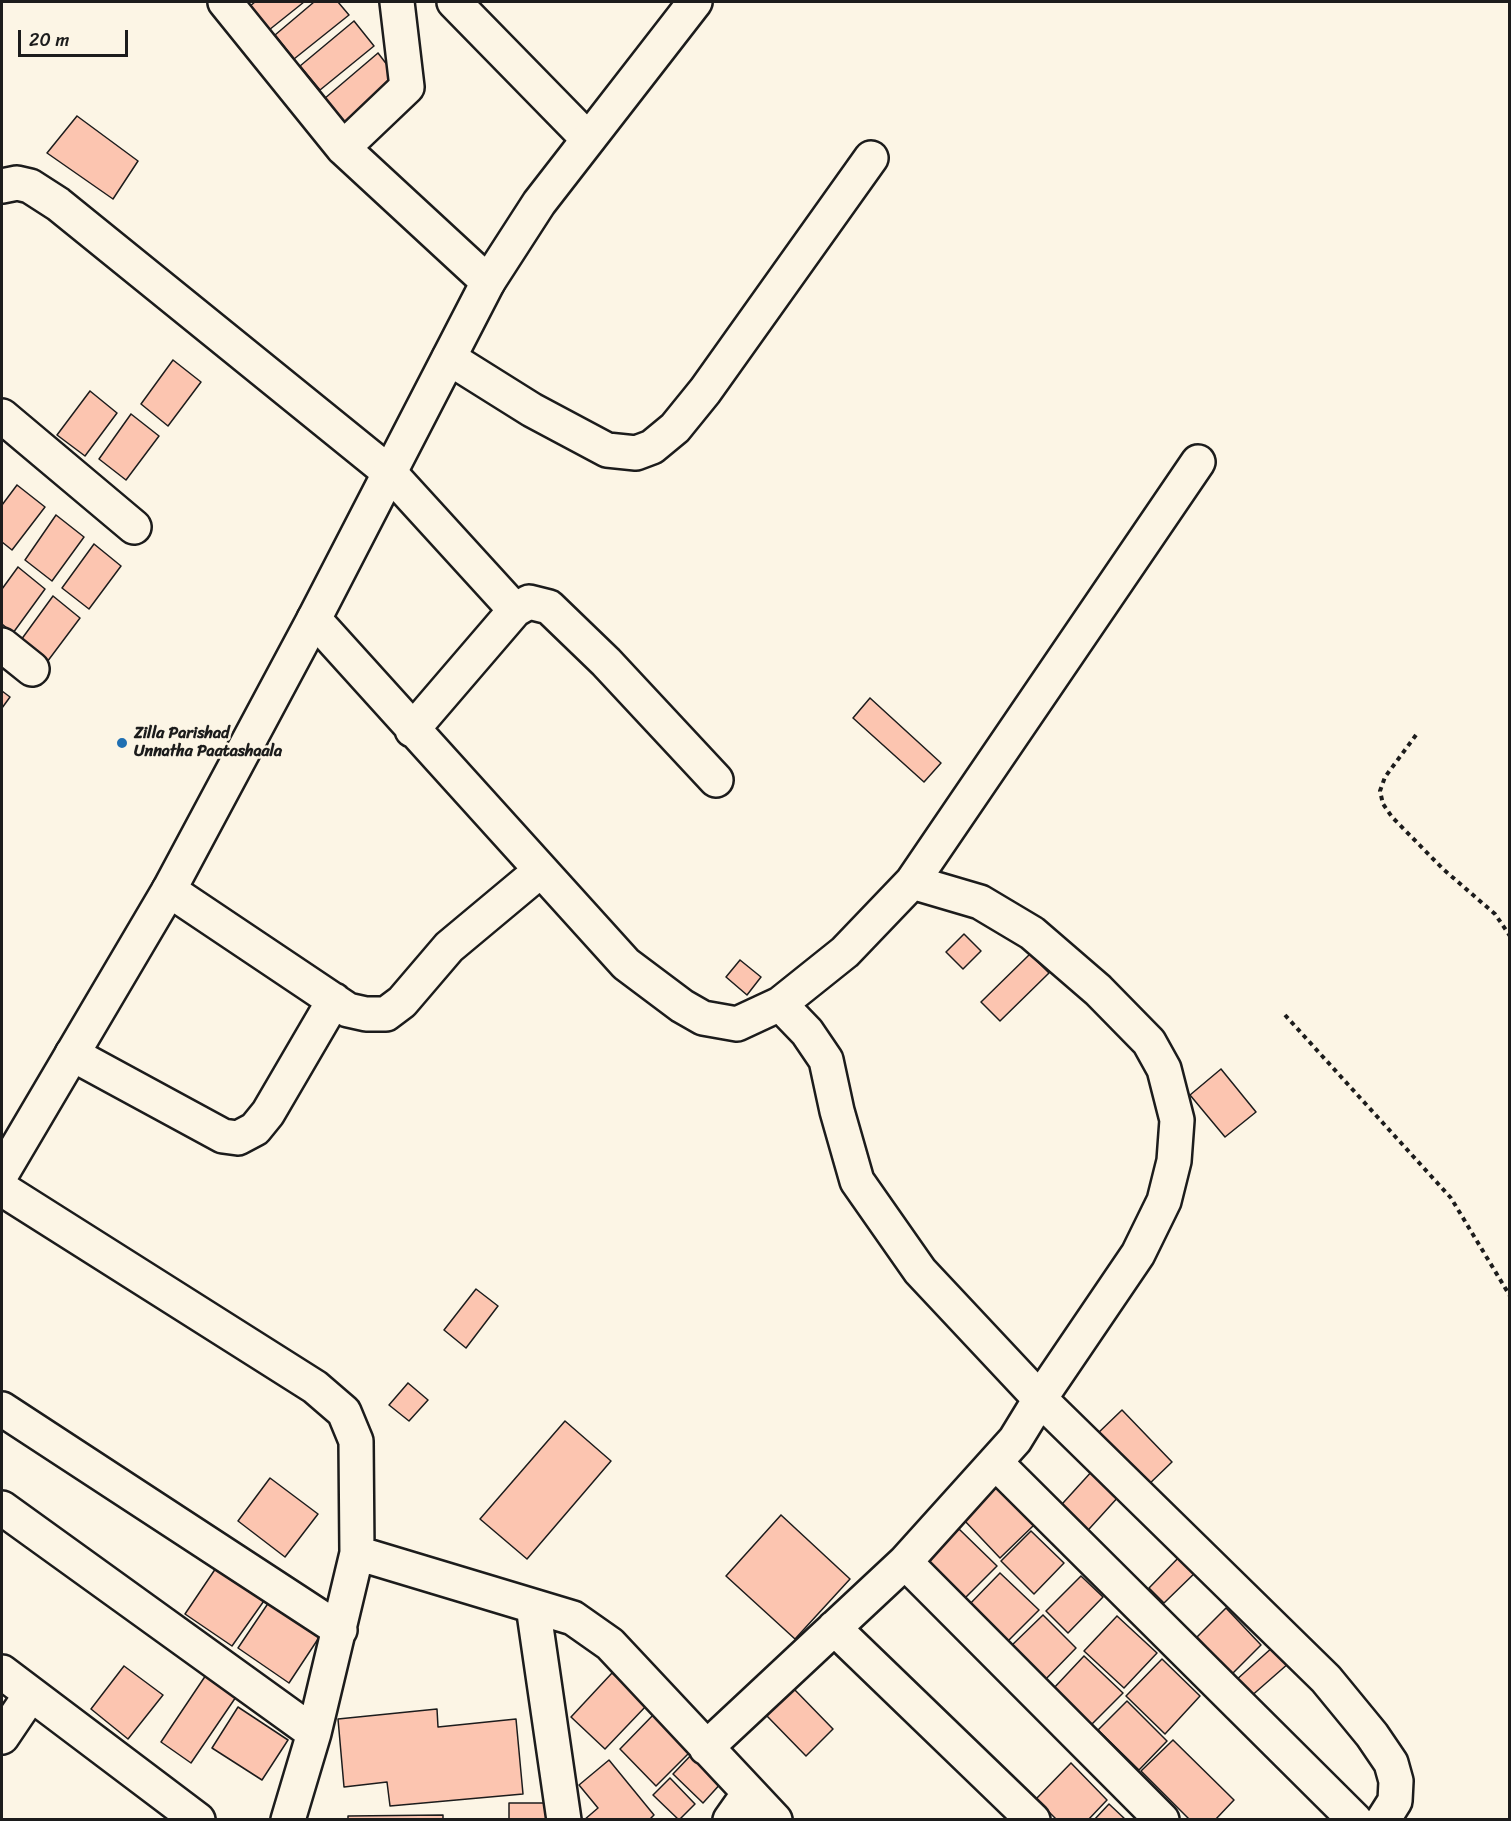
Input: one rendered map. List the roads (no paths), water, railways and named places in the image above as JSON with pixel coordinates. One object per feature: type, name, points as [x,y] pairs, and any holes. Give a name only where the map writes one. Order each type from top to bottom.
[{"type":"street","points":[[225,2],[343,148],[488,282]]},
{"type":"street","points":[[343,148],[407,87],[397,2]]},
{"type":"street","points":[[454,2],[588,139]]},
{"type":"street","points":[[2,1173],[169,890],[314,619],[488,282],[539,203],[695,2]]},
{"type":"street","points":[[449,358],[532,410],[607,450],[636,453],[652,447],[675,428],[705,391],[871,158]]},
{"type":"street","points":[[2,186],[17,183],[30,186],[58,204],[390,473],[514,610]]},
{"type":"street","points":[[2,416],[134,527]]},
{"type":"street","points":[[314,619],[626,964],[682,1006],[703,1018],[737,1024],[780,1004],[845,952],[912,882],[1198,462]]},
{"type":"street","points":[[412,730],[514,610],[529,602],[549,607],[606,662],[716,780]]},
{"type":"street","points":[[2,645],[32,669]]},
{"type":"street","points":[[169,890],[348,1010],[366,1014],[386,1014],[402,1002],[449,947],[540,871]]},
{"type":"street","points":[[706,1748],[905,1562],[1015,1440],[1138,1254],[1159,1212],[1174,1161],[1177,1120],[1164,1069],[1149,1042],[1098,990],[1032,933],[980,902],[912,882]]},
{"type":"street","points":[[72,1054],[224,1136],[238,1138],[255,1129],[268,1113],[334,1000]]},
{"type":"street","points":[[780,1004],[807,1032],[826,1060],[837,1111],[857,1181],[920,1271],[1040,1399],[1326,1680],[1372,1734],[1391,1763],[1396,1781],[1395,1801],[1383,1820]]},
{"type":"street","points":[[2,1189],[315,1387],[344,1412],[356,1441],[357,1553],[314,1733],[288,1820]]},
{"type":"street","points":[[2,1409],[340,1630]]},
{"type":"street","points":[[996,1463],[1354,1820]]},
{"type":"street","points":[[2,1508],[314,1733]]},
{"type":"street","points":[[357,1553],[573,1618],[610,1644],[775,1820]]},
{"type":"street","points":[[905,1562],[1162,1820]]},
{"type":"street","points":[[533,1606],[564,1820]]},
{"type":"street","points":[[834,1628],[1033,1820]]},
{"type":"street","points":[[2,1672],[198,1820]]},
{"type":"street","points":[[2,1737],[31,1694]]},
{"type":"street","points":[[730,1820],[749,1793]]},
{"type":"place","name":"Zilla Parishad Unnatha Paatashaala","points":[[122,743]]}]
